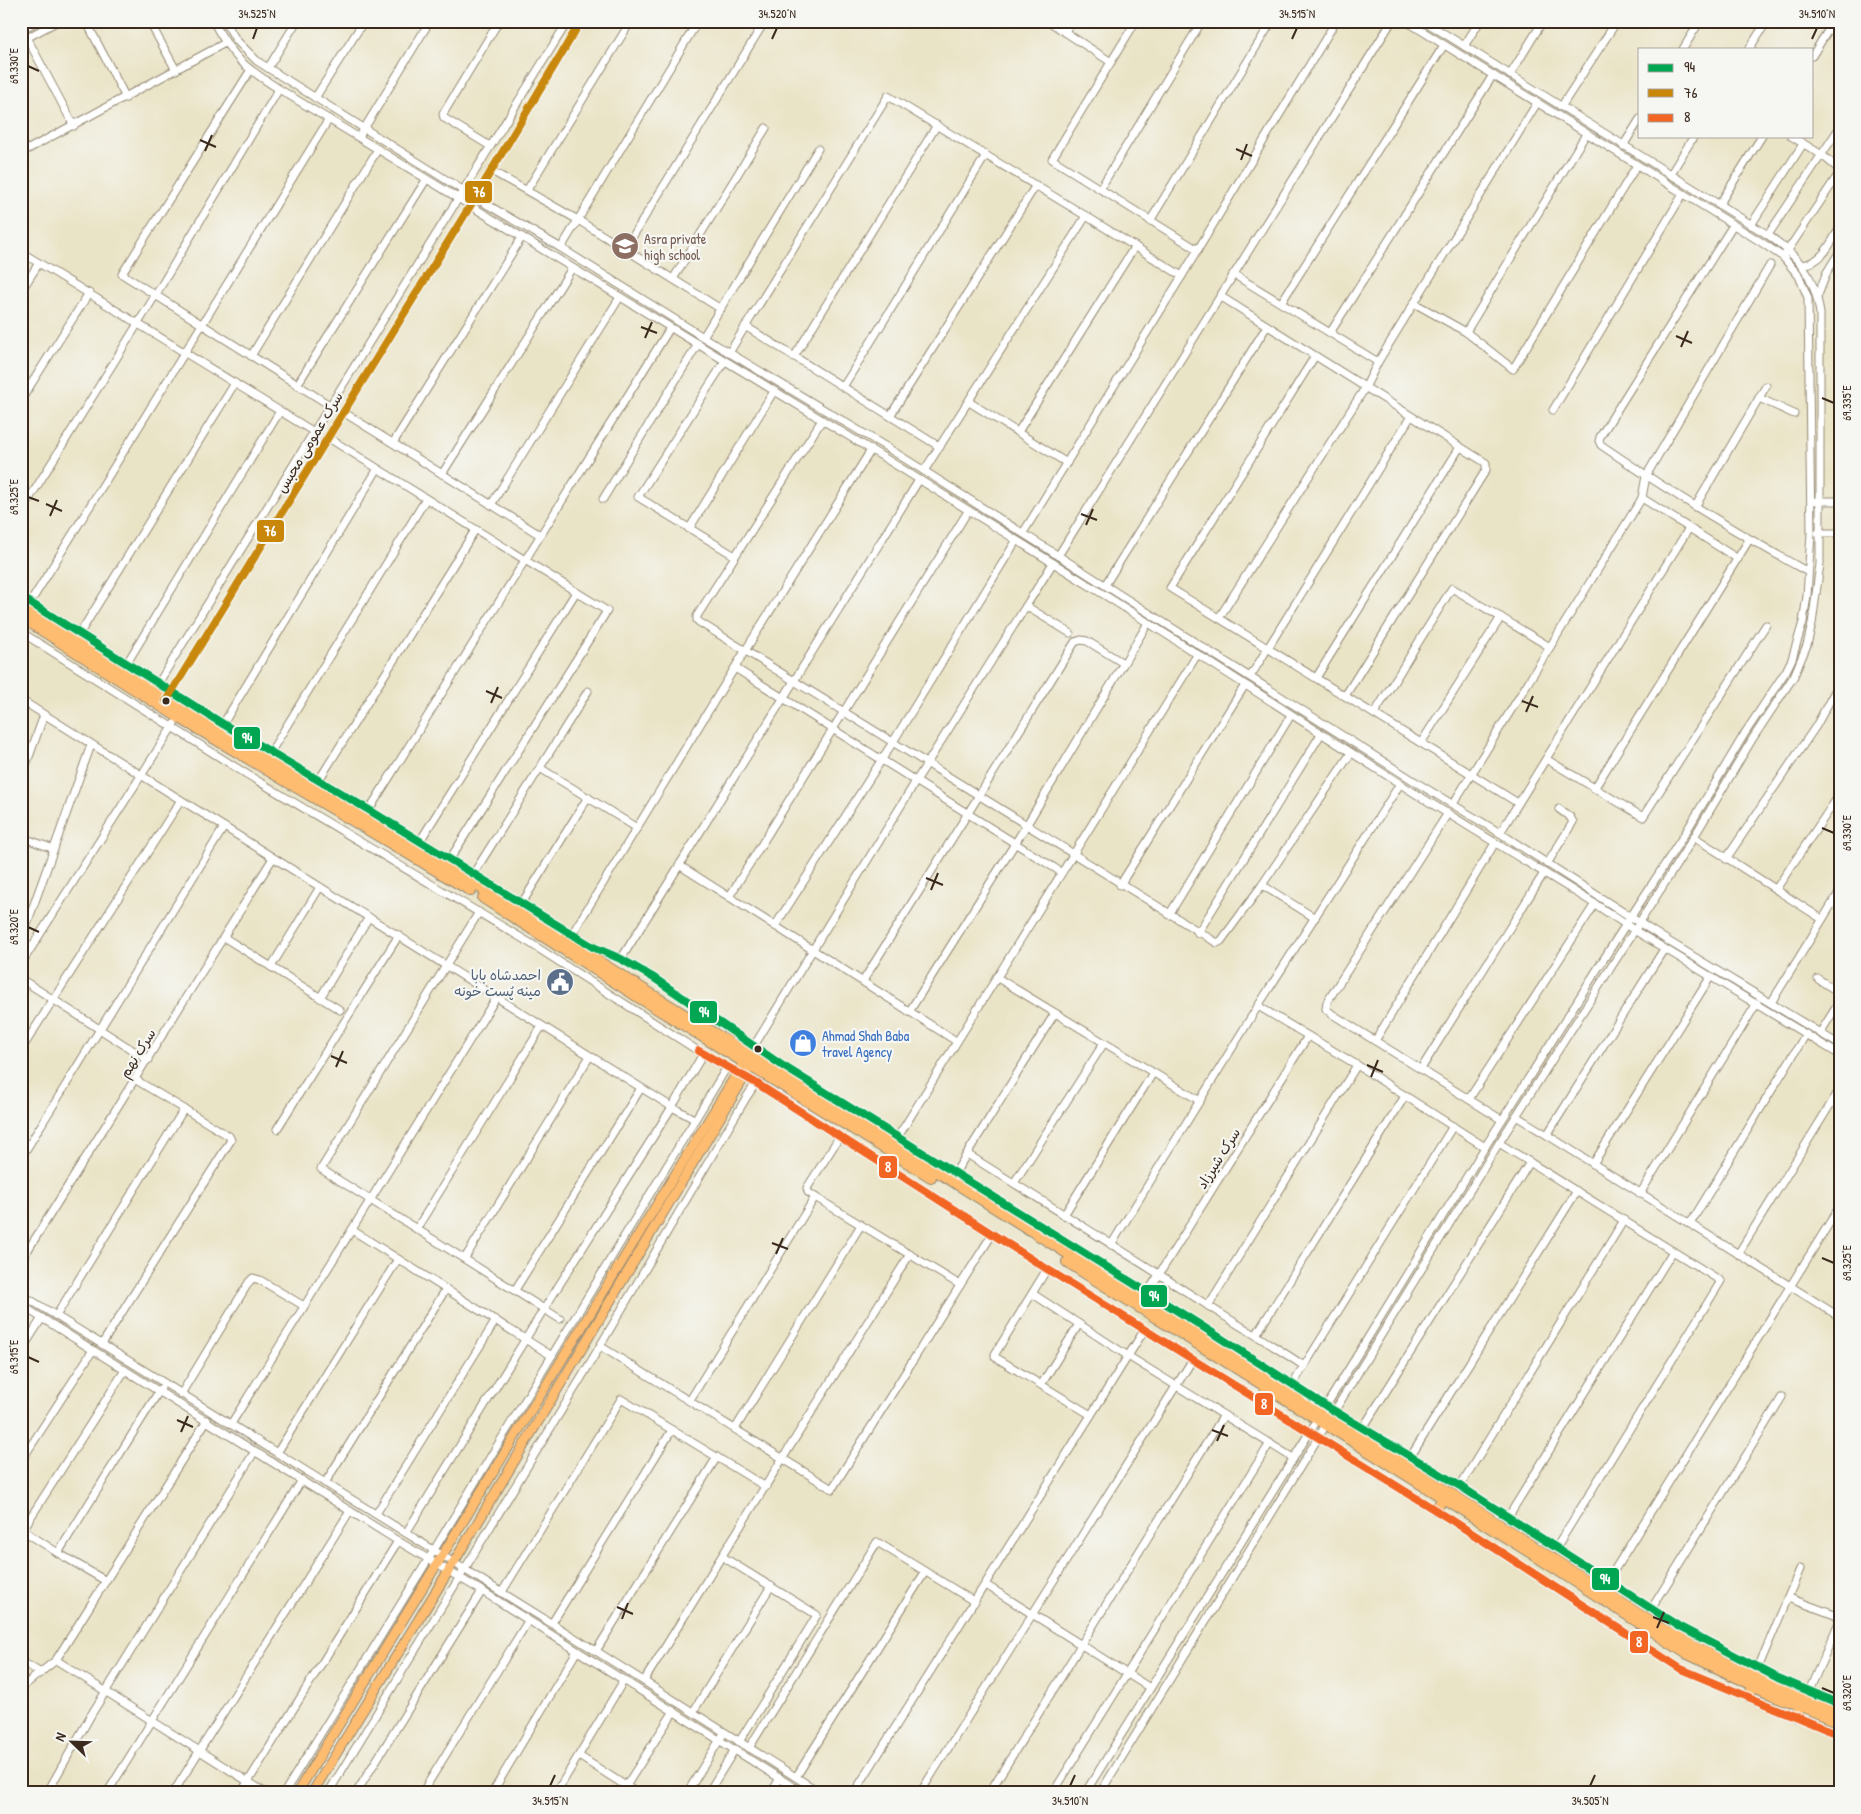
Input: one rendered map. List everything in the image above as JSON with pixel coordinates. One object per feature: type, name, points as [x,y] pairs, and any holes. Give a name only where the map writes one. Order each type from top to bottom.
[{"type":"highway","points":[[26,605],[169,696],[180,714]]},
{"type":"highway","points":[[21,617],[180,714],[410,845],[1326,1415],[1443,1498],[1686,1653],[1753,1686],[1840,1722]]},
{"type":"highway","points":[[750,1058],[895,1141],[1686,1643],[1746,1674],[1840,1714]]},
{"type":"highway","points":[[1436,1510],[1443,1498]]},
{"type":"highway","points":[[1749,1697],[1753,1686]]},
{"type":"highway","points":[[1795,1716],[1800,1706]]},
{"type":"main road","points":[[312,1793],[451,1566],[742,1075],[750,1058]]},
{"type":"main road","points":[[297,1793],[742,1075]]},
{"type":"street","points":[[22,29],[37,21]]},
{"type":"street","points":[[58,21],[24,39],[74,126]]},
{"type":"street","points":[[86,21],[126,98]]},
{"type":"street","points":[[150,21],[176,70]]},
{"type":"street","points":[[213,21],[236,58],[250,71],[279,90],[871,450],[1053,563],[1448,814],[1840,1055]]},
{"type":"street","points":[[225,21],[236,40],[257,61],[315,98],[475,198],[924,471],[1500,833],[1630,918],[1840,1045]]},
{"type":"street","points":[[268,68],[296,21]]},
{"type":"street","points":[[315,98],[364,21]]},
{"type":"street","points":[[358,137],[430,21]]},
{"type":"street","points":[[490,146],[444,118],[443,114],[499,21]]},
{"type":"street","name":"سرک عمومی محبس","points":[[155,688],[568,21]]},
{"type":"street","name":"سرک عمومی محبس","points":[[169,696],[475,198],[580,21]]},
{"type":"street","points":[[527,190],[631,21]]},
{"type":"street","points":[[560,248],[698,21]]},
{"type":"street","points":[[625,249],[765,21]]},
{"type":"street","points":[[1048,21],[1111,62]]},
{"type":"street","points":[[1065,32],[1071,21]]},
{"type":"street","points":[[1136,21],[1052,159],[1198,250]]},
{"type":"street","points":[[1100,189],[1202,21]]},
{"type":"street","points":[[1150,221],[1272,21]]},
{"type":"street","points":[[1023,533],[1198,250],[1336,21]]},
{"type":"street","points":[[1058,556],[1392,21]]},
{"type":"street","points":[[1100,1793],[1318,1436],[1326,1415],[1478,1158],[1686,832],[1745,733],[1786,671],[1798,642],[1803,622],[1811,533],[1811,501],[1808,419],[1808,298],[1799,276],[1783,258],[1733,225],[1406,21]]},
{"type":"street","points":[[1085,1793],[1309,1432],[1326,1415],[1694,837],[1753,738],[1794,676],[1812,624],[1820,564],[1820,313],[1818,295],[1807,271],[1789,250],[1768,236],[1424,21]]},
{"type":"street","points":[[1464,46],[1480,21]]},
{"type":"street","points":[[1510,75],[1543,21]]},
{"type":"street","points":[[1562,107],[1617,21]]},
{"type":"street","points":[[1684,48],[1700,21]]},
{"type":"street","points":[[1751,48],[1767,21]]},
{"type":"street","points":[[1814,53],[1834,21]]},
{"type":"street","points":[[21,141],[24,152],[225,43]]},
{"type":"street","points":[[1281,303],[1444,45]]},
{"type":"street","points":[[250,71],[122,272],[124,276],[155,296],[331,406]]},
{"type":"street","points":[[1330,333],[1493,76]]},
{"type":"street","points":[[21,512],[155,296],[279,90]]},
{"type":"street","points":[[729,353],[888,96],[1182,276]]},
{"type":"street","points":[[1218,618],[1365,388],[1378,362],[1537,103]]},
{"type":"street","points":[[26,605],[329,119]]},
{"type":"street","points":[[1623,146],[1638,122]]},
{"type":"street","points":[[794,356],[937,125]]},
{"type":"street","points":[[1768,236],[1840,127]]},
{"type":"street","points":[[673,279],[766,128]]},
{"type":"street","points":[[1466,332],[1586,134]]},
{"type":"street","points":[[1670,175],[1693,138]]},
{"type":"street","points":[[1718,205],[1761,138]]},
{"type":"street","points":[[1783,258],[1840,171],[1822,155],[1794,138]]},
{"type":"street","points":[[1751,225],[1803,144]]},
{"type":"street","points":[[251,356],[378,149]]},
{"type":"street","points":[[703,337],[818,149]]},
{"type":"street","points":[[842,387],[986,155]]},
{"type":"street","points":[[1414,303],[1466,332],[1513,369],[1637,165]]},
{"type":"street","points":[[490,170],[578,220],[721,309]]},
{"type":"street","points":[[297,385],[426,180]]},
{"type":"street","points":[[890,416],[1036,185]]},
{"type":"street","points":[[1553,410],[1683,194]]},
{"type":"street","points":[[924,471],[1086,216]]},
{"type":"street","points":[[1733,225],[1599,441],[1601,445],[1646,476],[1695,507],[1749,540],[1808,572]]},
{"type":"street","points":[[1802,266],[1811,264],[1819,259],[1840,228]]},
{"type":"street","points":[[393,444],[522,238]]},
{"type":"street","points":[[1018,432],[1135,246]]},
{"type":"street","points":[[1818,295],[1840,251]]},
{"type":"street","points":[[21,252],[314,432]]},
{"type":"street","points":[[21,292],[39,263]]},
{"type":"street","points":[[1454,804],[1642,498],[1646,476],[1770,265]]},
{"type":"street","points":[[442,474],[572,268]]},
{"type":"street","points":[[1233,274],[1378,362]]},
{"type":"street","points":[[21,400],[89,293]]},
{"type":"street","points":[[1220,296],[1486,463],[1486,470],[1345,696]]},
{"type":"street","points":[[491,505],[620,297]]},
{"type":"street","points":[[745,326],[940,447]]},
{"type":"street","points":[[1105,585],[1267,326]]},
{"type":"street","points":[[369,810],[670,328]]},
{"type":"street","points":[[603,498],[698,344]]},
{"type":"street","points":[[1315,356],[1170,588],[1518,803]]},
{"type":"street","points":[[726,361],[638,497],[735,556]]},
{"type":"street","points":[[80,633],[235,383]]},
{"type":"street","points":[[1695,507],[1766,386]]},
{"type":"street","points":[[689,529],[774,391]]},
{"type":"street","points":[[1758,398],[1794,414]]},
{"type":"street","points":[[969,402],[1067,463]]},
{"type":"street","points":[[127,663],[280,411]]},
{"type":"street","points":[[343,412],[540,535]]},
{"type":"street","points":[[1250,677],[1411,416]]},
{"type":"street","points":[[822,420],[735,556],[697,620],[795,682],[928,763],[1120,885],[1217,943],[1262,885],[1351,753]]},
{"type":"street","points":[[327,438],[607,611],[450,859]]},
{"type":"street","points":[[1316,678],[1460,447]]},
{"type":"street","points":[[572,934],[871,450]]},
{"type":"street","points":[[302,451],[314,458]]},
{"type":"street","points":[[223,724],[377,470]]},
{"type":"street","points":[[621,959],[919,480]]},
{"type":"street","points":[[1642,498],[1738,559]]},
{"type":"street","points":[[270,753],[426,499]]},
{"type":"street","points":[[1811,501],[1840,501]]},
{"type":"street","points":[[729,897],[968,511]]},
{"type":"street","points":[[1500,833],[1690,528]]},
{"type":"street","points":[[319,780],[475,530]]},
{"type":"street","points":[[1811,533],[1840,532]]},
{"type":"street","points":[[1594,789],[1749,540]]},
{"type":"street","points":[[775,926],[882,760],[1016,541]]},
{"type":"street","points":[[169,696],[223,724],[319,780],[593,947],[621,959],[685,999],[750,1058],[812,950],[1053,563]]},
{"type":"street","points":[[1374,714],[1452,588],[1550,647]]},
{"type":"street","points":[[420,841],[576,592]]},
{"type":"street","points":[[21,597],[26,605],[80,633],[127,663],[155,688]]},
{"type":"street","points":[[1026,606],[1070,632]]},
{"type":"street","points":[[1421,743],[1501,617]]},
{"type":"street","points":[[909,1012],[1026,826],[1148,623]]},
{"type":"street","points":[[1546,759],[1643,817],[1766,625]]},
{"type":"street","points":[[21,646],[24,634],[248,775],[478,912],[703,1054],[756,1083],[1047,1269],[1436,1510],[1681,1669],[1840,1736]]},
{"type":"street","points":[[863,982],[1075,642],[1086,641],[1123,663]]},
{"type":"street","points":[[1207,662],[1212,653]]},
{"type":"street","points":[[895,1141],[1197,655]]},
{"type":"street","points":[[735,668],[1061,872]]},
{"type":"street","points":[[1726,859],[1816,726],[1840,682]]},
{"type":"street","points":[[1120,885],[1244,686]]},
{"type":"street","points":[[474,873],[588,691]]},
{"type":"street","points":[[21,700],[496,998],[694,1119]]},
{"type":"street","points":[[21,779],[44,714]]},
{"type":"street","points":[[21,964],[180,714]]},
{"type":"street","points":[[1169,915],[1291,715]]},
{"type":"street","points":[[1198,933],[1321,734]]},
{"type":"street","points":[[22,935],[91,745]]},
{"type":"street","points":[[540,768],[637,828]]},
{"type":"street","points":[[1111,1245],[1258,1006],[1400,784]]},
{"type":"street","points":[[1776,889],[1840,794]]},
{"type":"street","points":[[522,903],[588,797]]},
{"type":"street","points":[[21,1050],[181,800]]},
{"type":"street","points":[[1547,864],[1573,822],[1570,817],[1559,809]]},
{"type":"street","points":[[1448,814],[1326,1002],[1326,1009],[1502,1120]]},
{"type":"street","points":[[21,1158],[224,827]]},
{"type":"street","points":[[21,837],[54,849]]},
{"type":"street","points":[[1694,837],[1822,919]]},
{"type":"street","points":[[1376,1041],[1495,843]]},
{"type":"street","name":"سرک نهم","points":[[21,1261],[274,858]]},
{"type":"street","points":[[679,866],[956,1041]]},
{"type":"street","points":[[1421,1069],[1544,873]]},
{"type":"street","points":[[1262,885],[1315,918]]},
{"type":"street","points":[[271,967],[320,888]]},
{"type":"street","points":[[1771,1003],[1840,891]]},
{"type":"street","points":[[1469,1099],[1595,904]]},
{"type":"street","points":[[478,912],[321,1167],[322,1170],[560,1319]]},
{"type":"street","points":[[320,998],[369,917]]},
{"type":"street","points":[[276,1129],[398,935]]},
{"type":"street","points":[[225,938],[340,1010]]},
{"type":"street","points":[[1547,1135],[1664,948]]},
{"type":"street","points":[[1593,1164],[1711,976]]},
{"type":"street","points":[[996,977],[1200,1101]]},
{"type":"street","points":[[21,979],[148,1060]]},
{"type":"street","points":[[1818,979],[1840,993]]},
{"type":"street","points":[[231,1424],[496,998]]},
{"type":"street","points":[[1820,1033],[1840,1001]]},
{"type":"street","points":[[1640,1194],[1757,1003]]},
{"type":"street","points":[[1258,1006],[1357,1065],[1485,1147]]},
{"type":"street","points":[[955,1173],[1055,1013]]},
{"type":"street","points":[[417,1228],[542,1026]]},
{"type":"street","points":[[1690,1224],[1806,1034]]},
{"type":"street","name":"سرک شیرزاد","points":[[1148,1292],[1308,1036]]},
{"type":"street","points":[[1014,1183],[1104,1043]]},
{"type":"street","points":[[406,1533],[525,1339],[672,1107],[703,1054]]},
{"type":"street","points":[[464,1258],[590,1056]]},
{"type":"street","points":[[1208,1306],[1357,1065]]},
{"type":"street","points":[[284,1793],[727,1067]]},
{"type":"street","points":[[1064,1215],[1153,1073]]},
{"type":"street","points":[[102,1344],[231,1140],[229,1136],[136,1080]]},
{"type":"street","points":[[328,1793],[600,1346],[756,1083]]},
{"type":"street","points":[[515,1290],[641,1088]]},
{"type":"street","points":[[1738,1254],[1840,1089]]},
{"type":"street","points":[[1256,1335],[1405,1096]]},
{"type":"street","points":[[56,1316],[184,1109]]},
{"type":"street","points":[[1516,1116],[1837,1315],[1840,1306]]},
{"type":"street","points":[[1293,1384],[1452,1126]]},
{"type":"street","points":[[840,1136],[807,1188],[808,1192],[960,1285]]},
{"type":"street","points":[[1499,1143],[1721,1281],[1556,1548]]},
{"type":"street","points":[[967,1154],[1208,1306],[1271,1343],[1304,1366]]},
{"type":"street","points":[[1478,1158],[1486,1164]]},
{"type":"street","points":[[927,1161],[955,1173],[1293,1384],[1326,1415],[1363,1428],[1411,1456],[1607,1582],[1704,1641],[1778,1678],[1840,1704]]},
{"type":"street","points":[[1363,1428],[1530,1162]]},
{"type":"street","points":[[1411,1456],[1576,1190]]},
{"type":"street","points":[[690,1400],[816,1197]]},
{"type":"street","points":[[1607,1582],[1840,1206]]},
{"type":"street","points":[[1460,1486],[1624,1220]]},
{"type":"street","points":[[736,1429],[861,1225]]},
{"type":"street","points":[[352,1230],[552,1356]]},
{"type":"street","points":[[600,1346],[830,1488],[833,1488],[993,1233]]},
{"type":"street","points":[[1508,1517],[1673,1251]]},
{"type":"street","points":[[644,1681],[910,1254]]},
{"type":"street","points":[[277,1453],[398,1259]]},
{"type":"street","points":[[1047,1269],[995,1354],[995,1357],[1091,1415]]},
{"type":"street","points":[[181,1394],[253,1278],[260,1280],[304,1306]]},
{"type":"street","points":[[325,1483],[446,1289]]},
{"type":"street","points":[[21,1294],[434,1550],[440,1560]]},
{"type":"street","points":[[1033,1294],[1128,1356],[1293,1458]]},
{"type":"street","points":[[21,1305],[398,1541],[428,1558],[440,1560],[451,1566],[464,1569],[502,1592],[821,1793]]},
{"type":"street","points":[[21,1351],[42,1318]]},
{"type":"street","points":[[376,1514],[496,1320]]},
{"type":"street","points":[[1041,1385],[1079,1324]]},
{"type":"street","points":[[854,1793],[1145,1329]]},
{"type":"street","points":[[21,1461],[93,1350]]},
{"type":"street","points":[[920,1793],[1193,1359]]},
{"type":"street","points":[[106,1580],[24,1531],[27,1523],[125,1370]]},
{"type":"street","points":[[58,1553],[164,1383]]},
{"type":"street","points":[[1652,1608],[1782,1397]]},
{"type":"street","points":[[502,1592],[621,1399],[766,1487]]},
{"type":"street","points":[[990,1793],[1224,1415]]},
{"type":"street","points":[[21,1688],[56,1660],[207,1420]]},
{"type":"street","points":[[552,1623],[672,1430]]},
{"type":"street","points":[[1053,1793],[1270,1443]]},
{"type":"street","points":[[47,1793],[91,1715],[256,1451]]},
{"type":"street","points":[[596,1650],[717,1457]]},
{"type":"street","points":[[107,1793],[302,1480]]},
{"type":"street","points":[[174,1793],[350,1511]]},
{"type":"street","points":[[240,1793],[398,1541]]},
{"type":"street","points":[[749,1748],[875,1544],[879,1543],[975,1602]]},
{"type":"street","points":[[723,1557],[817,1616],[739,1742]]},
{"type":"street","points":[[451,1566],[459,1577],[720,1739],[803,1793]]},
{"type":"street","points":[[1758,1668],[1800,1569]]},
{"type":"street","points":[[796,1777],[925,1572]]},
{"type":"street","points":[[986,1584],[1150,1688]]},
{"type":"street","points":[[693,1712],[770,1586]]},
{"type":"street","points":[[356,1793],[482,1590]]},
{"type":"street","points":[[1789,1598],[1840,1619],[1809,1691]]},
{"type":"street","points":[[422,1793],[528,1621]]},
{"type":"street","points":[[492,1793],[577,1650]]},
{"type":"street","points":[[56,1660],[266,1793]]},
{"type":"street","points":[[21,1661],[41,1673]]},
{"type":"street","points":[[556,1793],[624,1680]]},
{"type":"street","points":[[626,1786],[674,1711]]},
{"type":"street","points":[[687,1793],[724,1732]]},
{"type":"street","points":[[708,1793],[735,1749]]},
{"type":"street","points":[[579,1756],[637,1793]]},
{"type":"street","points":[[771,1793],[780,1778]]},
{"type":"transit line","name":"76","points":[[166,701],[475,198],[581,21]]},
{"type":"transit line","name":"94","points":[[21,597],[223,724],[369,810],[593,947],[621,959],[654,978],[783,1066],[1197,1323],[1326,1406],[1460,1486],[1680,1627],[1778,1678],[1840,1704]]},
{"type":"transit line","name":"8","points":[[699,1051],[756,1083],[1047,1269],[1453,1521],[1681,1669],[1840,1735]]},
{"type":"place","name":"Asra private high school","points":[[625,246]]},
{"type":"place","name":"احمدشاه بابا مینه پُست خونه","points":[[560,982]]},
{"type":"place","name":"Ahmad Shah Baba travel Agency","points":[[803,1043]]}]
